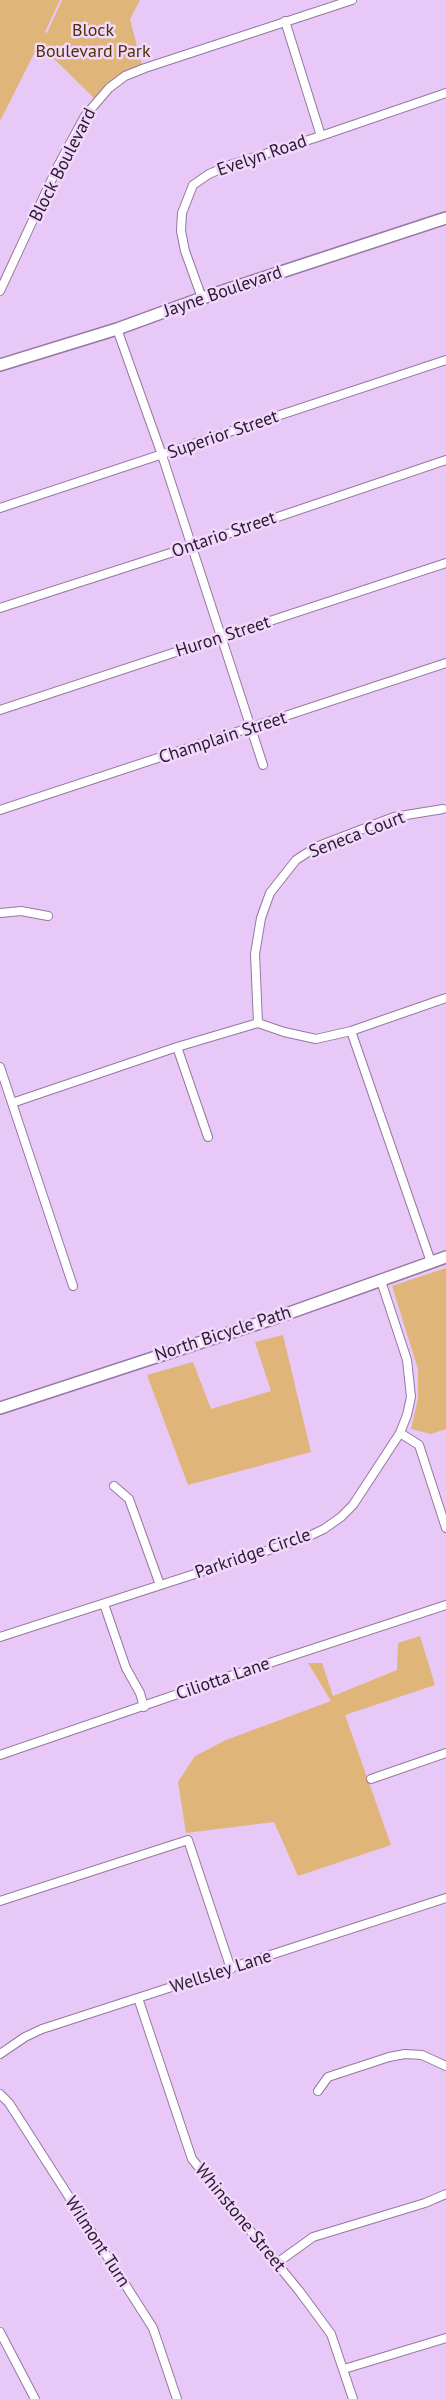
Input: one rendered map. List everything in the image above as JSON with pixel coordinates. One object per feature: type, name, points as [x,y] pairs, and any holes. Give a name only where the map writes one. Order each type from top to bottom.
[{"type":"street","name":"Block Boulevard","points":[[0,291],[58,166],[85,116],[109,88],[125,76],[145,68],[352,0]]},
{"type":"street","points":[[285,22],[322,136]]},
{"type":"street","name":"Evelyn Road","points":[[202,298],[185,251],[181,231],[182,213],[193,186],[209,174],[230,164],[322,136],[446,93]]},
{"type":"street","name":"Jayne Boulevard","points":[[0,365],[446,218]]},
{"type":"street","points":[[117,328],[162,455],[263,765]]},
{"type":"street","name":"Superior Street","points":[[0,508],[446,360]]},
{"type":"street","name":"Ontario Street","points":[[0,608],[192,546],[446,460]]},
{"type":"street","name":"Huron Street","points":[[0,710],[446,563]]},
{"type":"street","name":"Champlain Street","points":[[0,810],[251,729],[446,663]]},
{"type":"street","name":"Seneca Court","points":[[258,1023],[255,954],[260,918],[270,893],[296,860],[316,847],[394,817],[443,809]]},
{"type":"street","points":[[0,913],[21,911],[48,916]]},
{"type":"street","points":[[12,1103],[177,1047],[258,1023],[316,1040],[351,1031],[446,998]]},
{"type":"street","points":[[351,1031],[431,1262]]},
{"type":"street","points":[[177,1047],[208,1137]]},
{"type":"street","points":[[0,1067],[73,1286]]},
{"type":"street","name":"North Bicycle Path","points":[[0,1408],[381,1281],[446,1257]]},
{"type":"street","name":"Parkridge Circle","points":[[0,1637],[303,1539],[324,1529],[353,1505],[400,1433],[411,1397],[411,1378],[407,1360],[381,1281]]},
{"type":"street","points":[[400,1433],[419,1444],[446,1528]]},
{"type":"street","points":[[114,1486],[130,1499],[160,1585]]},
{"type":"street","points":[[104,1604],[126,1668],[140,1693],[144,1707]]},
{"type":"street","name":"Ciliotta Lane","points":[[0,1755],[236,1674],[446,1605]]},
{"type":"street","points":[[371,1779],[446,1753]]},
{"type":"street","points":[[0,1901],[188,1840],[231,1969]]},
{"type":"street","name":"Wellsley Lane","points":[[0,2054],[25,2037],[42,2029],[446,1898]]},
{"type":"street","name":"Whinstone Street","points":[[138,1998],[192,2159],[277,2263],[331,2334],[353,2399]]},
{"type":"street","points":[[318,2091],[328,2078],[405,2054],[422,2055],[446,2066]]},
{"type":"street","name":"Wilmont Turn","points":[[0,2094],[9,2103],[153,2328],[177,2399]]},
{"type":"street","points":[[277,2263],[313,2236],[425,2203],[446,2194]]},
{"type":"street","points":[[0,2332],[34,2399]]},
{"type":"street","points":[[344,2369],[446,2338]]},
{"type":"green space","name":"Block Boulevard Park","points":[[0,0],[60,0],[45,32],[47,33],[62,0],[140,0],[130,19],[142,65],[120,75],[94,98],[39,44],[0,121]]},
{"type":"green space","points":[[446,1268],[446,1429],[431,1434],[411,1429],[418,1399],[418,1369],[392,1286]]},
{"type":"green space","points":[[283,1335],[311,1452],[188,1485],[147,1375],[193,1362],[211,1409],[271,1391],[255,1342]]},
{"type":"green space","points":[[420,1636],[435,1685],[345,1715],[391,1845],[298,1876],[274,1822],[186,1833],[178,1782],[195,1756],[226,1740],[331,1701],[308,1663],[322,1663],[333,1696],[397,1670],[398,1643]]}]
